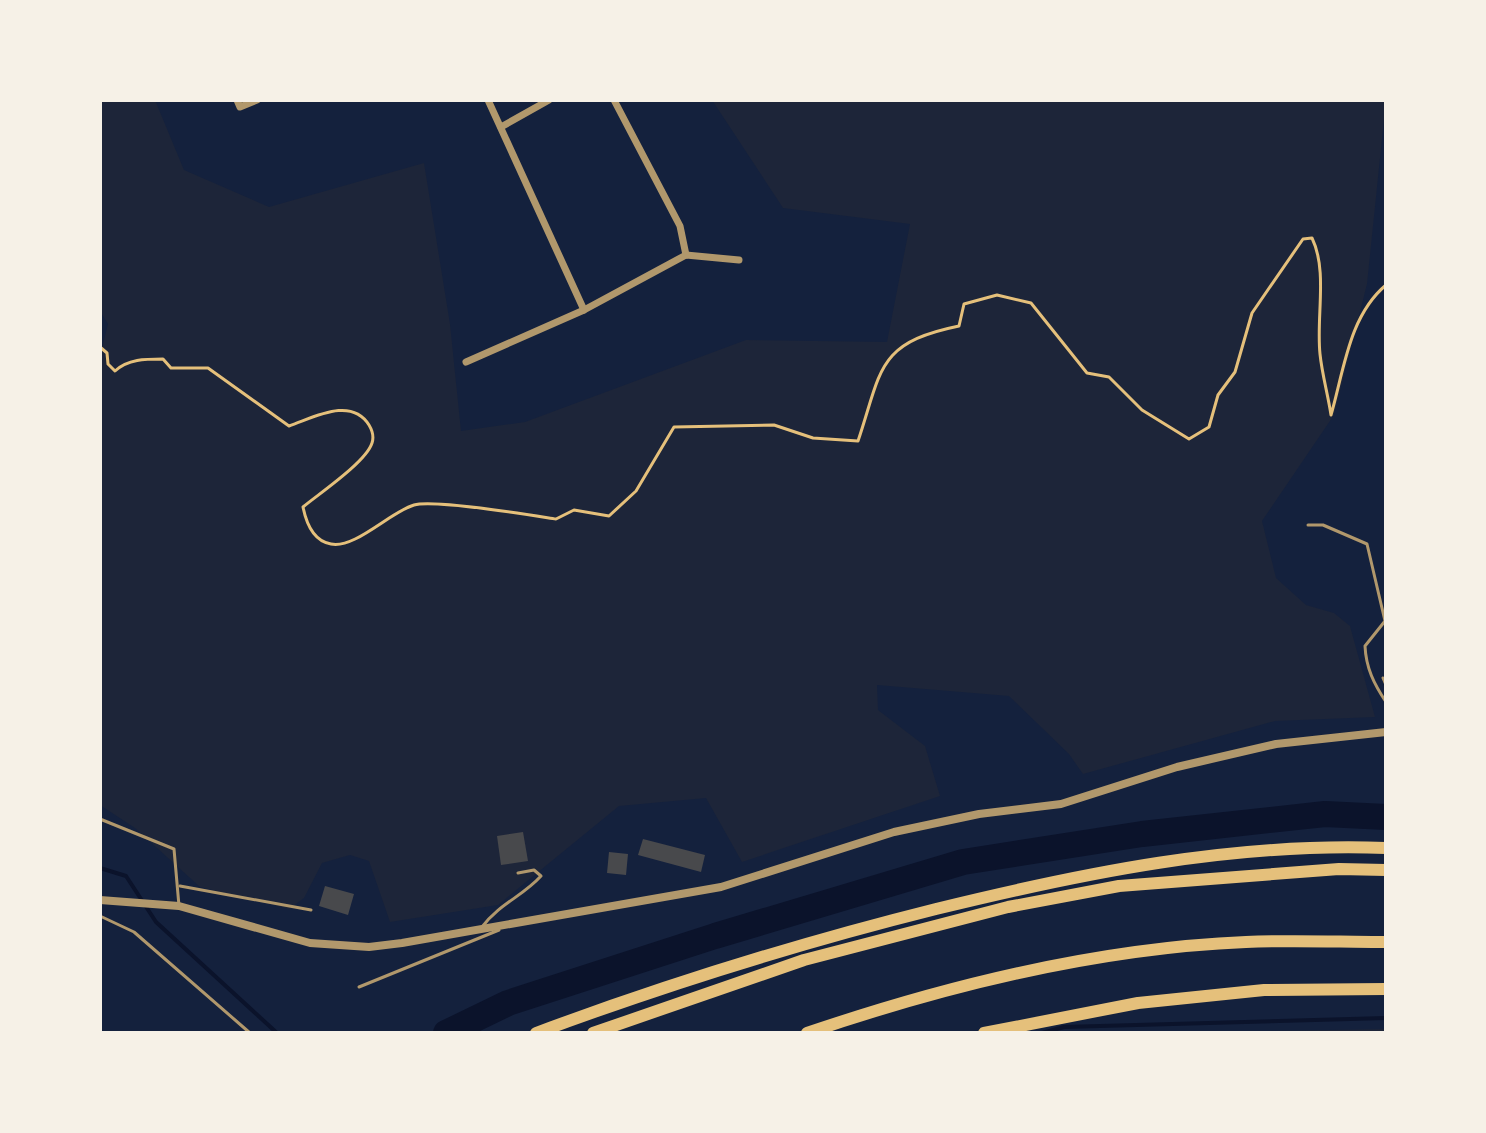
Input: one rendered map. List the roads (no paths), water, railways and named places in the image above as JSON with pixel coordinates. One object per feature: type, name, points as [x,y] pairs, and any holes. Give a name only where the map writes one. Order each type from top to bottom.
[{"type":"highway","points":[[536,1033],[792,946],[1068,877],[1205,857],[1340,846],[1386,848]]},
{"type":"highway","points":[[593,1033],[804,960],[1008,907],[1119,886],[1339,869],[1386,870]]},
{"type":"highway","points":[[807,1033],[1014,974],[1110,956],[1245,942],[1386,942]]},
{"type":"highway","points":[[984,1033],[1138,1003],[1264,990],[1386,989]]},
{"type":"street","points":[[238,103],[257,100]]},
{"type":"street","points":[[488,100],[584,310]]},
{"type":"street","points":[[501,127],[549,100]]},
{"type":"street","points":[[614,100],[680,226],[686,255]]},
{"type":"street","points":[[466,362],[584,310],[686,255],[739,260]]},
{"type":"street","points":[[100,900],[162,902],[310,943],[340,946],[402,943],[721,887],[894,832],[979,814],[1061,804],[1215,757],[1276,744],[1386,732]]},
{"type":"lane","points":[[1308,525],[1323,525],[1367,544],[1385,621],[1365,646],[1366,660],[1374,683],[1386,702]]},
{"type":"lane","points":[[1383,678],[1386,685]]},
{"type":"lane","points":[[100,819],[174,849],[180,886],[179,906]]},
{"type":"lane","points":[[482,927],[497,908],[528,891],[541,876],[534,870],[518,873]]},
{"type":"lane","points":[[180,886],[311,910]]},
{"type":"lane","points":[[100,916],[134,932],[250,1033]]},
{"type":"lane","points":[[359,987],[521,921]]},
{"type":"waterway","points":[[446,1033],[508,1003],[715,936],[963,862],[1142,834],[1325,814],[1386,817]]},
{"type":"waterway","points":[[100,868],[126,876],[156,922],[277,1033]]},
{"type":"waterway","points":[[1042,1033],[1064,1027],[1386,1018]]}]
